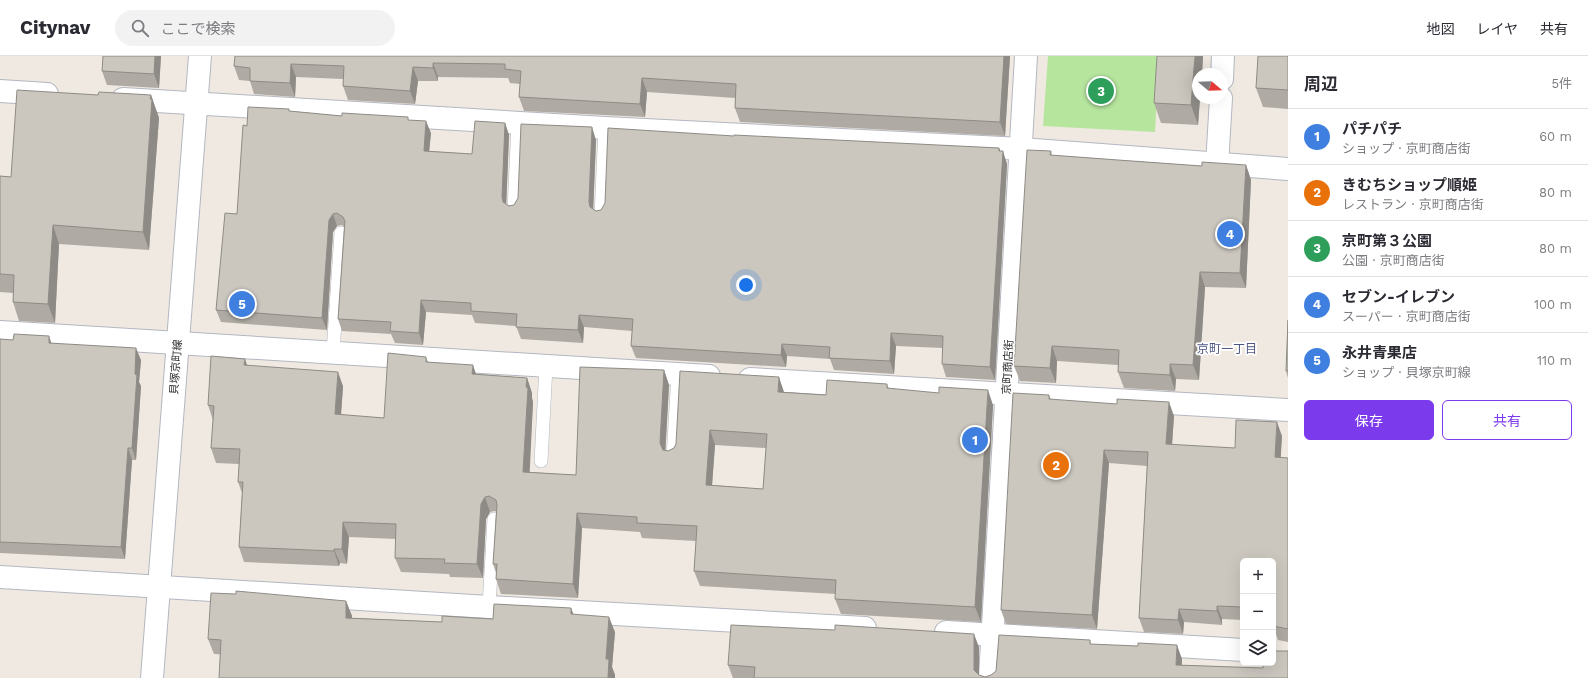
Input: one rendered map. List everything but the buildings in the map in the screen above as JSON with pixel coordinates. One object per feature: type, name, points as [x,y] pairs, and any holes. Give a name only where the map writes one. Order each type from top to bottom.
[{"type":"street","name":"貝塚京町線","points":[[152,678],[200,56]]},
{"type":"street","name":"京町商店街","points":[[990,678],[1026,56]]},
{"type":"street","points":[[1222,68],[1223,56]]},
{"type":"street","points":[[0,92],[69,96]]},
{"type":"street","points":[[107,98],[605,128],[1021,149],[1288,170]]},
{"type":"street","points":[[1217,165],[1221,104]]},
{"type":"street","points":[[0,332],[178,344],[1288,410]]},
{"type":"street","points":[[0,577],[882,629]]},
{"type":"street","points":[[930,631],[1240,650]]},
{"type":"lane","points":[[514,210],[518,123]]},
{"type":"lane","points":[[600,215],[605,128]]},
{"type":"lane","points":[[333,353],[341,233]]},
{"type":"lane","points":[[541,461],[546,366]]},
{"type":"lane","points":[[673,458],[678,374]]},
{"type":"lane","points":[[489,607],[494,518]]},
{"type":"green space","points":[[1048,56],[1159,56],[1155,132],[1043,126]]},
{"type":"place","name":"京町第３公園","points":[[1101,91]]},
{"type":"place","name":"セブン-イレブン","points":[[1230,234]]},
{"type":"place","name":"永井青果店","points":[[242,304]]},
{"type":"place","name":"パチパチ","points":[[975,440]]},
{"type":"place","name":"きむちショップ順姫","points":[[1056,465]]},
{"type":"district","name":"京町一丁目","points":[[1227,349]]}]
